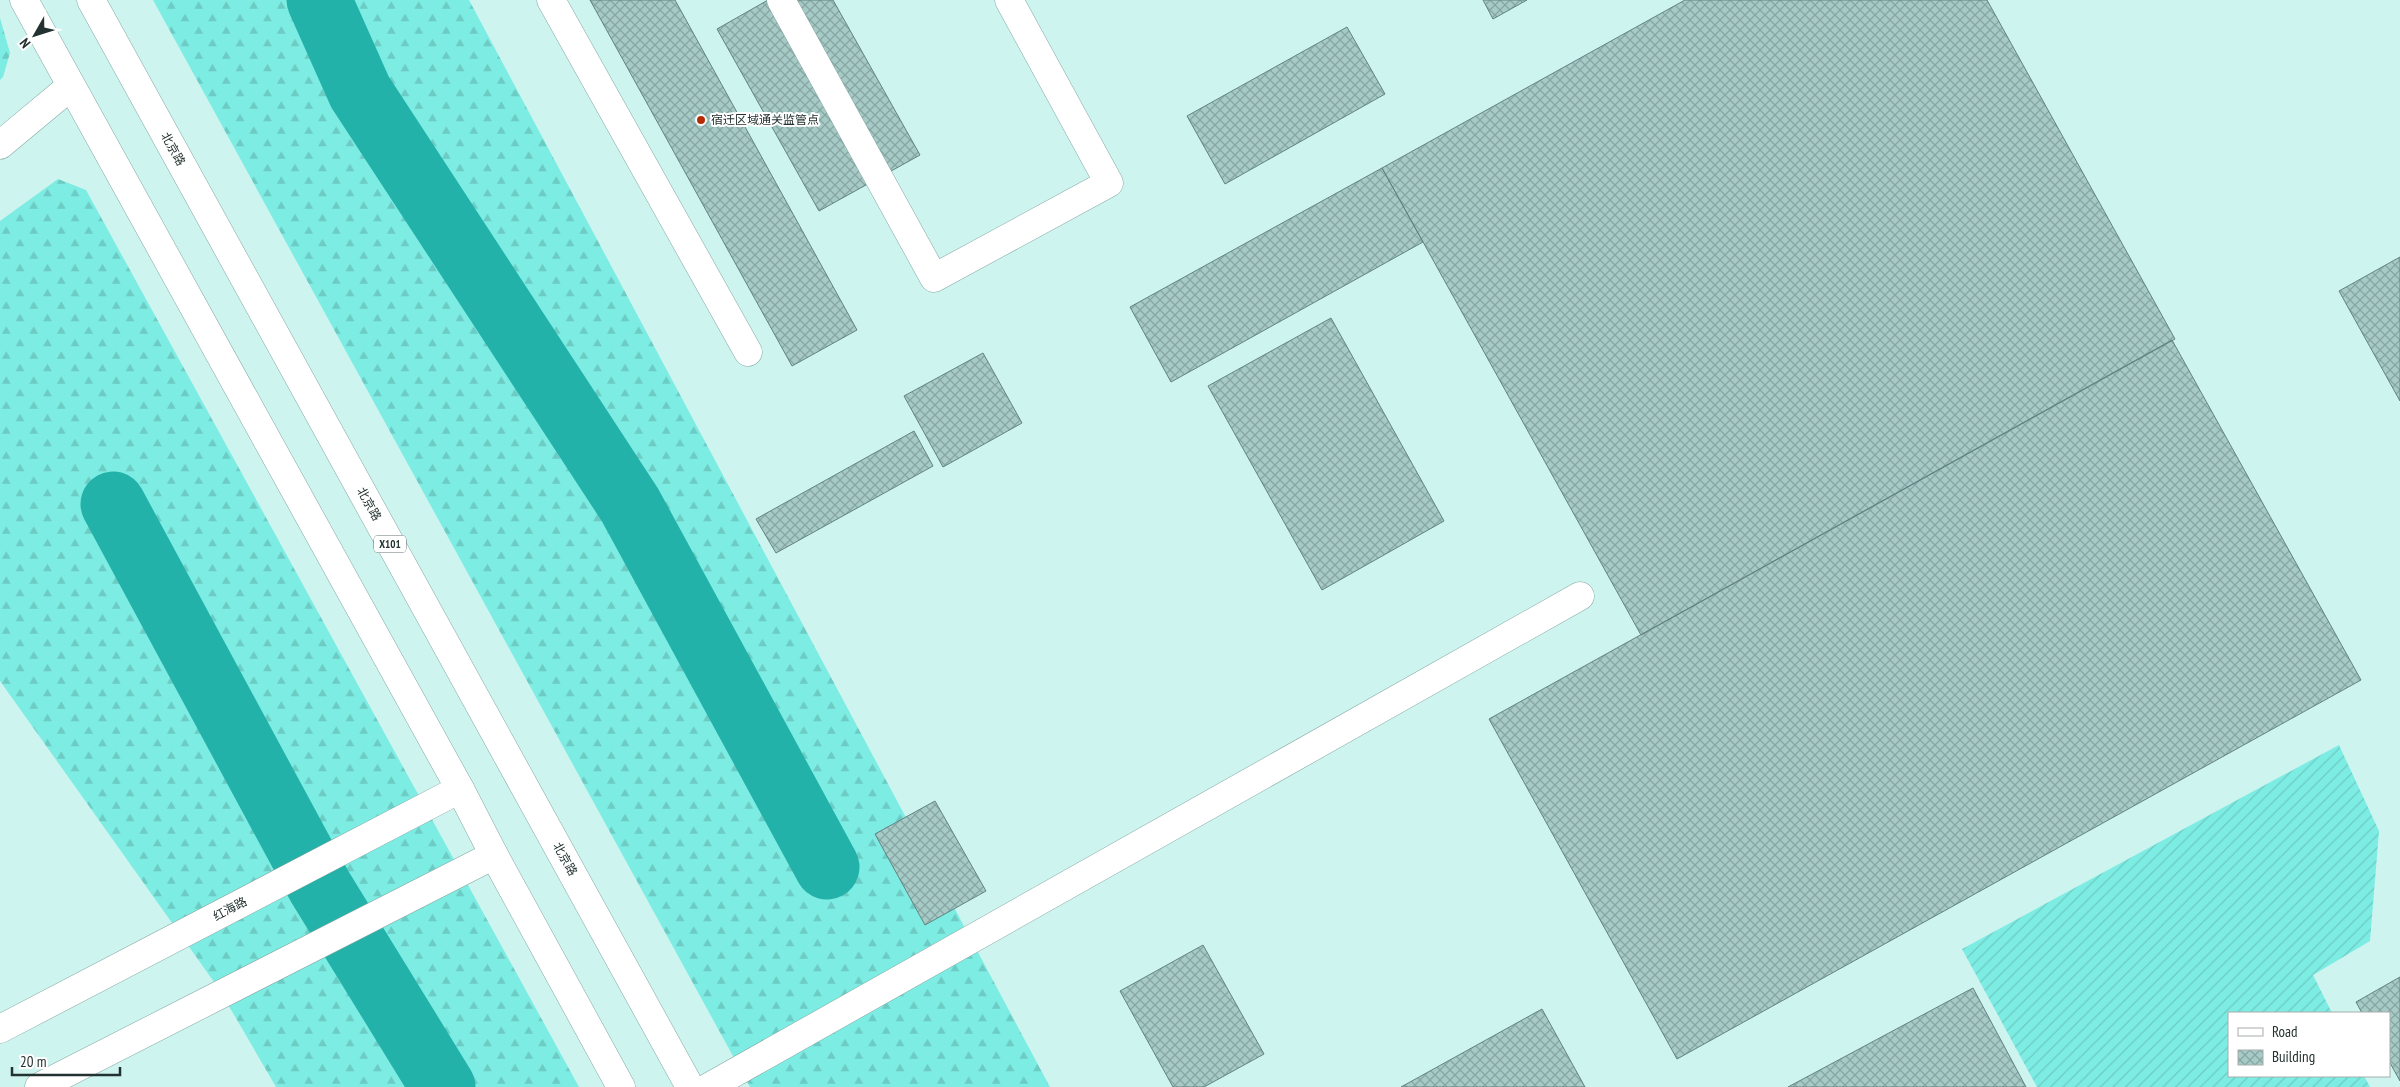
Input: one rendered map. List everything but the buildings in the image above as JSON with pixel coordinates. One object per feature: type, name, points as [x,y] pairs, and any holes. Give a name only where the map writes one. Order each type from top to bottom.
[{"type":"main road","points":[[24,0],[460,789],[621,1087]]},
{"type":"main road","name":"北京路","points":[[91,0],[690,1087]]},
{"type":"main road","points":[[551,0],[748,352]]},
{"type":"main road","points":[[781,0],[934,278],[1109,183],[1009,0]]},
{"type":"main road","points":[[0,145],[71,86]]},
{"type":"main road","points":[[709,1087],[1580,596]]},
{"type":"main road","name":"红海路","points":[[0,1029],[460,789]]},
{"type":"main road","points":[[38,1087],[494,855]]},
{"type":"green space","points":[[153,0],[469,0],[1050,1087],[750,1087]]},
{"type":"green space","points":[[0,18],[10,53],[3,77],[0,80]]},
{"type":"green space","points":[[58,179],[86,190],[579,1087],[276,1087],[219,989],[0,681],[0,221]]},
{"type":"green space","points":[[2339,745],[2379,831],[2370,941],[2313,975],[2332,1012],[2228,1012],[2228,1077],[2365,1077],[2370,1087],[2037,1087],[1962,949]]},
{"type":"waterway","points":[[319,0],[360,92],[630,505],[827,867]]},
{"type":"waterway","points":[[113,504],[320,887],[443,1087]]},
{"type":"place","name":"宿迁区域通关监管点","points":[[701,120]]}]
